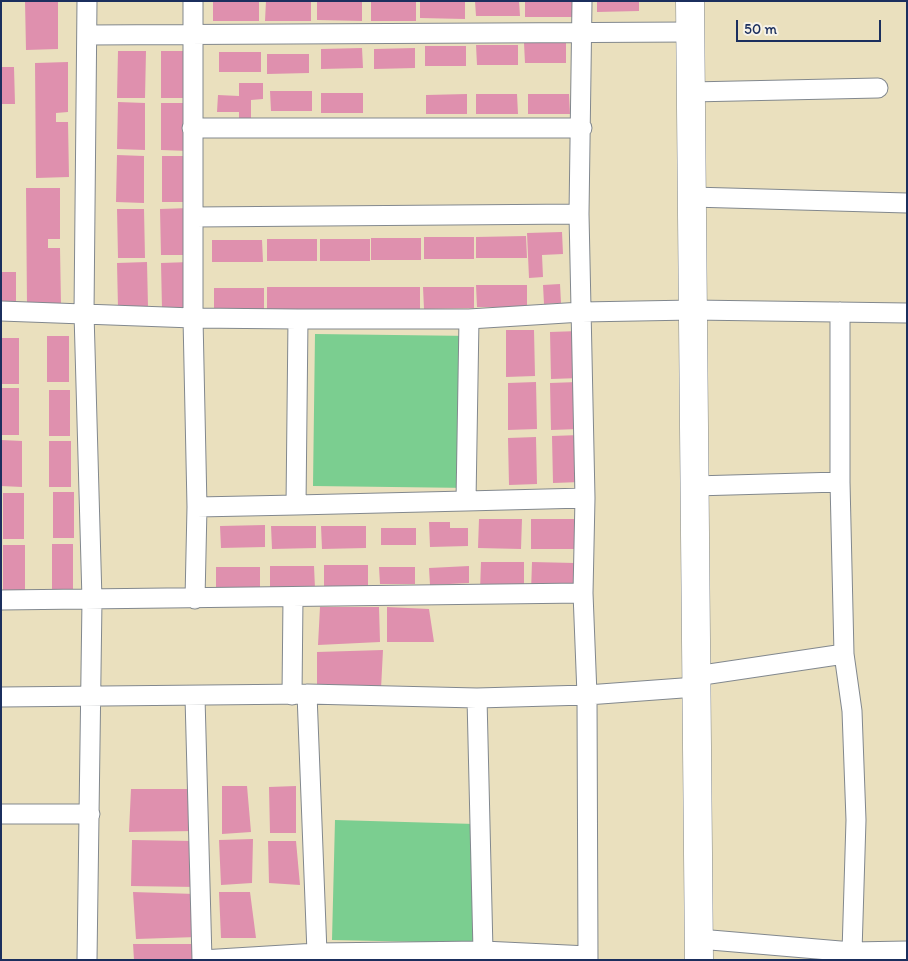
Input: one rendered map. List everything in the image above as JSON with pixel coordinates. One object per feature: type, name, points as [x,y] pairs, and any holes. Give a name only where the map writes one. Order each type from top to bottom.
[{"type":"main road","points":[[690,1],[699,949]]},
{"type":"street","points":[[87,1],[84,313],[92,600],[87,960]]},
{"type":"street","points":[[193,1],[193,318],[198,507],[195,599]]},
{"type":"street","points":[[195,697],[202,960],[318,953],[483,951],[588,958],[587,695],[583,593],[585,498],[580,214],[582,1]]},
{"type":"street","points":[[87,35],[691,32]]},
{"type":"street","points":[[691,92],[878,88]]},
{"type":"street","points":[[192,128],[582,128]]},
{"type":"street","points":[[692,197],[907,202]]},
{"type":"street","points":[[194,218],[580,214]]},
{"type":"street","points":[[1,311],[193,318],[298,319],[469,319],[582,312],[693,310],[907,313]]},
{"type":"street","points":[[840,312],[840,482],[844,654],[852,711],[856,820],[852,952]]},
{"type":"street","points":[[296,505],[298,319]]},
{"type":"street","points":[[466,501],[469,319]]},
{"type":"street","points":[[694,486],[840,482]]},
{"type":"street","points":[[198,507],[585,498]]},
{"type":"street","points":[[1,600],[293,598],[583,593]]},
{"type":"street","points":[[293,598],[318,953]]},
{"type":"street","points":[[1,697],[195,697],[300,694],[477,698],[587,695],[696,682],[844,654]]},
{"type":"street","points":[[477,698],[483,951]]},
{"type":"street","points":[[1,814],[90,814]]},
{"type":"street","points":[[699,949],[852,952],[907,951]]},
{"type":"green space","points":[[315,334],[473,336],[471,488],[313,486]]},
{"type":"green space","points":[[335,820],[475,824],[473,943],[332,940]]},
{"type":"building","points":[[25,1],[58,1],[58,49],[26,50]]},
{"type":"building","points":[[213,1],[259,1],[259,21],[213,21]]},
{"type":"building","points":[[266,1],[311,1],[311,21],[265,21]]},
{"type":"building","points":[[317,1],[362,1],[362,21],[317,20]]},
{"type":"building","points":[[371,1],[416,1],[416,21],[371,21]]},
{"type":"building","points":[[420,1],[465,1],[465,19],[420,18]]},
{"type":"building","points":[[475,1],[519,1],[520,16],[476,16]]},
{"type":"building","points":[[525,1],[575,1],[575,17],[525,17]]},
{"type":"building","points":[[597,1],[639,1],[639,11],[597,12]]},
{"type":"building","points":[[524,43],[566,43],[566,63],[525,63]]},
{"type":"building","points":[[476,45],[518,45],[518,65],[477,65]]},
{"type":"building","points":[[425,46],[466,46],[466,66],[425,66]]},
{"type":"building","points":[[362,48],[363,68],[321,69],[321,49]]},
{"type":"building","points":[[415,48],[415,68],[374,69],[374,49]]},
{"type":"building","points":[[118,51],[146,51],[145,98],[117,98]]},
{"type":"building","points":[[161,51],[189,51],[189,98],[161,98]]},
{"type":"building","points":[[219,52],[261,52],[261,72],[219,72]]},
{"type":"building","points":[[267,54],[309,54],[309,73],[267,74]]},
{"type":"building","points":[[68,62],[68,112],[56,113],[56,122],[68,122],[69,177],[36,178],[35,63]]},
{"type":"building","points":[[1,67],[14,67],[15,104],[1,104]]},
{"type":"building","points":[[239,83],[263,83],[263,99],[251,100],[251,119],[239,119],[239,112],[217,112],[218,95],[239,96]]},
{"type":"building","points":[[270,91],[312,91],[312,111],[271,111]]},
{"type":"building","points":[[321,93],[363,93],[363,113],[321,113]]},
{"type":"building","points":[[467,94],[467,114],[426,114],[426,95]]},
{"type":"building","points":[[476,94],[517,94],[518,114],[476,114]]},
{"type":"building","points":[[528,94],[569,94],[570,114],[528,114]]},
{"type":"building","points":[[118,102],[145,103],[145,150],[117,149]]},
{"type":"building","points":[[161,103],[189,103],[189,151],[161,150]]},
{"type":"building","points":[[117,155],[144,156],[144,203],[116,202]]},
{"type":"building","points":[[162,156],[190,156],[190,202],[162,202]]},
{"type":"building","points":[[26,188],[60,188],[60,239],[48,239],[48,248],[60,248],[61,305],[27,306]]},
{"type":"building","points":[[190,208],[192,255],[161,255],[160,209]]},
{"type":"building","points":[[117,209],[144,209],[145,258],[118,258]]},
{"type":"building","points":[[562,232],[563,254],[542,255],[543,277],[529,278],[527,233]]},
{"type":"building","points":[[526,236],[527,258],[476,258],[476,237]]},
{"type":"building","points":[[424,237],[474,237],[474,259],[424,259]]},
{"type":"building","points":[[371,238],[421,238],[421,260],[371,260]]},
{"type":"building","points":[[267,239],[317,239],[317,261],[267,261]]},
{"type":"building","points":[[320,239],[370,239],[370,261],[320,261]]},
{"type":"building","points":[[212,240],[262,240],[263,262],[212,262]]},
{"type":"building","points":[[147,262],[148,307],[118,308],[117,263]]},
{"type":"building","points":[[190,262],[192,308],[162,309],[161,263]]},
{"type":"building","points":[[1,272],[16,272],[16,304],[1,304]]},
{"type":"building","points":[[560,284],[561,303],[544,304],[543,285]]},
{"type":"building","points":[[476,285],[527,285],[527,307],[477,307]]},
{"type":"building","points":[[267,287],[420,287],[420,309],[267,309]]},
{"type":"building","points":[[423,287],[474,287],[474,308],[424,309]]},
{"type":"building","points":[[214,288],[264,288],[264,310],[214,310]]},
{"type":"building","points":[[506,330],[534,330],[535,376],[506,377]]},
{"type":"building","points":[[579,331],[580,378],[551,379],[550,332]]},
{"type":"building","points":[[47,336],[69,336],[69,382],[47,382]]},
{"type":"building","points":[[1,338],[19,338],[19,384],[1,384]]},
{"type":"building","points":[[536,382],[537,429],[508,430],[508,383]]},
{"type":"building","points":[[578,382],[579,429],[551,430],[550,383]]},
{"type":"building","points":[[1,388],[19,388],[19,435],[1,435]]},
{"type":"building","points":[[49,390],[70,390],[70,436],[49,436]]},
{"type":"building","points":[[580,435],[581,482],[553,483],[552,436]]},
{"type":"building","points":[[536,437],[537,484],[509,485],[508,438]]},
{"type":"building","points":[[1,440],[22,441],[22,487],[1,486]]},
{"type":"building","points":[[49,441],[71,441],[71,487],[49,487]]},
{"type":"building","points":[[53,492],[74,492],[74,538],[53,538]]},
{"type":"building","points":[[3,493],[24,493],[24,539],[3,539]]},
{"type":"building","points":[[479,519],[522,519],[521,549],[478,548]]},
{"type":"building","points":[[531,519],[574,519],[574,549],[531,549]]},
{"type":"building","points":[[429,522],[450,522],[450,528],[468,528],[468,546],[430,547]]},
{"type":"building","points":[[265,525],[265,547],[221,548],[220,526]]},
{"type":"building","points":[[271,526],[316,526],[316,548],[272,549]]},
{"type":"building","points":[[321,526],[366,526],[366,548],[322,549]]},
{"type":"building","points":[[381,528],[416,528],[416,545],[381,545]]},
{"type":"building","points":[[52,544],[73,544],[73,590],[52,590]]},
{"type":"building","points":[[3,545],[25,545],[25,591],[3,591]]},
{"type":"building","points":[[481,562],[524,562],[524,592],[480,591]]},
{"type":"building","points":[[532,562],[575,563],[574,592],[531,592]]},
{"type":"building","points":[[324,565],[368,565],[368,587],[324,587]]},
{"type":"building","points":[[270,566],[314,566],[315,588],[270,588]]},
{"type":"building","points":[[469,566],[469,583],[430,585],[429,568]]},
{"type":"building","points":[[216,567],[260,567],[260,589],[216,589]]},
{"type":"building","points":[[379,567],[415,567],[415,584],[380,584]]},
{"type":"building","points":[[320,607],[379,607],[380,642],[318,645]]},
{"type":"building","points":[[387,607],[429,609],[434,642],[387,642]]},
{"type":"building","points":[[383,650],[381,689],[317,686],[317,652]]},
{"type":"building","points":[[222,786],[247,786],[251,832],[222,834]]},
{"type":"building","points":[[296,786],[296,833],[270,833],[269,787]]},
{"type":"building","points":[[131,789],[192,789],[195,831],[129,832]]},
{"type":"building","points":[[253,839],[252,883],[221,885],[219,840]]},
{"type":"building","points":[[132,840],[193,841],[196,887],[131,886]]},
{"type":"building","points":[[268,841],[296,841],[300,885],[269,883]]},
{"type":"building","points":[[133,892],[195,894],[197,937],[136,939]]},
{"type":"building","points":[[219,892],[250,892],[256,938],[221,938]]},
{"type":"building","points":[[133,944],[197,944],[197,960],[134,960]]}]
